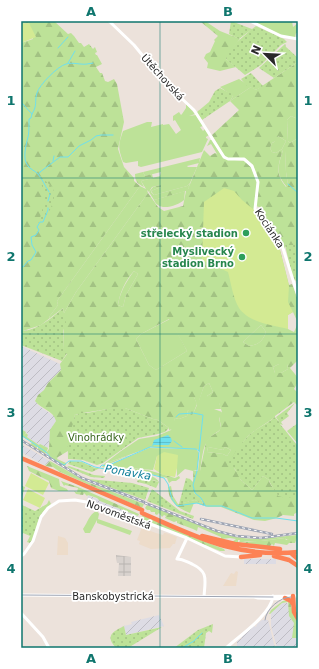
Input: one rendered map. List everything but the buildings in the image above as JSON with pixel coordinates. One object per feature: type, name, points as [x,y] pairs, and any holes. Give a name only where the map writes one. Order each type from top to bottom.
[{"type":"highway","points":[[21,454],[58,475]]},
{"type":"highway","points":[[21,459],[45,468]]},
{"type":"highway","points":[[21,459],[198,535],[235,547],[253,550],[298,551]]},
{"type":"highway","points":[[142,511],[213,543],[231,548],[286,558],[298,566]]},
{"type":"highway","points":[[198,535],[235,544],[281,552]]},
{"type":"highway","points":[[251,552],[298,551]]},
{"type":"highway","points":[[241,557],[281,552]]},
{"type":"highway","points":[[292,554],[298,559]]},
{"type":"highway","points":[[296,597],[294,613],[298,618]]},
{"type":"highway","points":[[285,598],[291,601],[294,606]]},
{"type":"street","name":"Útěchovská","points":[[109,21],[134,45],[166,84],[194,110],[211,137]]},
{"type":"street","points":[[250,21],[280,36],[290,39],[298,39]]},
{"type":"street","name":"Kociánka","points":[[211,137],[225,158],[244,159],[252,166],[258,182],[255,209],[282,245],[298,296]]},
{"type":"street","name":"Novoměstská","points":[[22,555],[35,536],[40,520],[53,504],[66,500],[80,500],[94,503],[186,538],[225,556],[241,557]]},
{"type":"street","points":[[186,538],[177,559],[187,561],[199,567],[203,571],[205,578],[204,597]]},
{"type":"street","name":"Banskobystrická","points":[[21,596],[273,597]]},
{"type":"street","points":[[273,597],[296,597]]},
{"type":"street","points":[[273,597],[296,597]]},
{"type":"street","points":[[226,648],[261,617],[273,597]]},
{"type":"street","points":[[21,613],[43,637],[49,648]]},
{"type":"shaded area","points":[[21,346],[60,364],[61,370],[48,383],[35,400],[38,405],[55,417],[56,421],[51,430],[48,448],[40,444],[39,445],[27,437],[28,434],[21,429]]},
{"type":"shaded area","points":[[21,444],[50,461],[45,465],[21,452]]},
{"type":"shaded area","points":[[88,495],[138,516],[136,519],[87,500]]},
{"type":"shaded area","points":[[142,527],[163,535],[166,533],[177,537],[175,544],[173,544],[170,548],[151,549],[139,544],[140,541],[137,540]]},
{"type":"shaded area","points":[[58,536],[65,538],[68,543],[68,555],[57,555]]},
{"type":"shaded area","points":[[116,555],[131,557],[131,576],[118,576],[119,563],[117,563]]},
{"type":"shaded area","points":[[244,559],[276,559],[276,564],[244,564]]},
{"type":"shaded area","points":[[236,571],[238,572],[236,586],[223,586],[231,573],[234,574]]},
{"type":"shaded area","points":[[282,603],[289,603],[289,616],[298,624],[298,648],[277,648],[271,626],[271,613]]},
{"type":"shaded area","points":[[159,615],[164,626],[126,635],[124,626],[132,624],[131,622]]},
{"type":"shaded area","points":[[262,620],[268,620],[275,648],[237,648],[237,641],[254,626],[256,627]]},
{"type":"green space","points":[[21,21],[54,21],[68,34],[71,33],[84,47],[89,44],[93,49],[95,47],[97,52],[95,53],[102,64],[96,67],[100,73],[102,73],[105,81],[108,82],[114,79],[117,84],[124,122],[118,149],[124,167],[134,178],[134,181],[140,186],[57,301],[58,305],[49,317],[50,318],[41,325],[23,331],[21,331],[21,43],[33,39],[29,23],[21,24]]},
{"type":"green space","points":[[201,21],[205,21],[220,31],[240,39],[226,59],[236,67],[220,71],[207,68],[208,63],[204,58],[206,54],[210,52],[215,41],[214,40],[218,36]]},
{"type":"green space","points":[[231,21],[252,29],[239,39],[229,34]]},
{"type":"green space","points":[[252,21],[292,21],[293,27],[298,23],[298,33],[296,33],[295,37],[285,37]]},
{"type":"green space","points":[[29,23],[36,37],[21,43],[21,24]]},
{"type":"green space","points":[[256,26],[284,39],[287,42],[281,45],[261,65],[245,75],[226,59],[233,46]]},
{"type":"green space","points":[[285,44],[285,46],[298,58],[298,62],[274,78],[259,68]]},
{"type":"green space","points":[[298,62],[298,119],[291,116],[287,120],[288,141],[290,143],[298,138],[298,245],[285,245],[285,250],[278,236],[263,218],[261,212],[262,208],[256,206],[259,182],[253,165],[244,158],[227,158],[212,135],[239,110],[230,101],[251,87],[256,90]],"holes":[[[278,136],[286,141],[282,149],[276,153],[272,152],[270,148],[272,143],[277,140]],[[283,150],[285,151],[288,185],[286,187],[280,178],[278,169]]]},
{"type":"green space","points":[[251,73],[263,86],[256,90],[246,85],[241,79]]},
{"type":"green space","points":[[239,79],[251,87],[230,101],[233,96],[220,87]]},
{"type":"green space","points":[[220,88],[233,96],[230,101],[202,120],[197,112],[209,102],[215,91]]},
{"type":"green space","points":[[186,104],[195,114],[189,116],[196,115],[203,126],[200,127],[203,131],[205,129],[209,135],[206,137],[208,139],[202,152],[141,167],[138,166],[138,161],[123,162],[119,146],[123,131],[147,122],[152,122],[151,127],[169,124],[176,134],[181,130],[175,120],[173,121],[173,116],[179,112],[181,115],[186,108]]},
{"type":"green space","points":[[291,116],[298,119],[298,138],[290,143],[288,141],[287,120]]},
{"type":"green space","points":[[278,136],[286,141],[282,149],[276,153],[272,152],[270,148]]},
{"type":"green space","points":[[210,140],[212,140],[224,159],[245,161],[251,167],[257,182],[254,207],[256,213],[274,233],[281,245],[279,246],[289,285],[292,284],[298,299],[298,323],[298,360],[290,368],[298,380],[294,389],[298,393],[298,413],[297,414],[297,405],[294,402],[251,433],[240,448],[233,467],[240,479],[252,490],[263,476],[269,480],[270,484],[276,490],[285,494],[298,496],[298,512],[294,514],[294,516],[283,515],[265,521],[254,520],[221,507],[208,507],[194,503],[190,513],[174,504],[168,492],[168,487],[171,486],[173,496],[178,504],[195,500],[203,504],[202,500],[194,492],[193,471],[200,471],[206,442],[210,437],[219,431],[221,427],[219,416],[222,412],[219,403],[209,400],[207,396],[213,392],[209,383],[204,386],[199,401],[194,397],[197,404],[193,414],[191,415],[188,410],[187,416],[179,419],[175,418],[173,429],[169,430],[169,428],[158,420],[125,408],[108,409],[79,415],[75,414],[74,423],[70,433],[68,451],[57,459],[66,463],[66,465],[64,466],[48,456],[49,455],[47,453],[45,454],[49,449],[50,430],[56,421],[50,412],[35,401],[48,383],[61,370],[60,364],[67,354],[63,350],[64,313],[76,292],[148,193],[158,207],[164,211],[183,206],[186,191],[154,200],[149,192],[153,187],[161,185],[161,187],[151,191],[154,195],[187,186],[190,183],[188,189],[204,150],[210,156],[215,153],[217,154],[211,144],[207,146]],"holes":[[[134,271],[138,274],[126,295],[123,307],[118,305],[123,287]],[[293,312],[298,323],[294,332],[288,329],[288,315]],[[169,319],[187,351],[156,370],[149,365],[136,339],[141,334]],[[261,325],[266,332],[262,340],[255,345],[249,346],[243,342]],[[279,364],[282,366],[287,364],[288,369],[281,373],[275,373],[273,367]],[[208,447],[223,450],[225,447],[231,450],[227,456],[207,452]]]},
{"type":"green space","points":[[283,150],[285,150],[287,187],[279,174]]},
{"type":"green space","points":[[200,158],[199,163],[187,166],[197,167],[190,183],[187,186],[154,195],[151,191],[161,187],[161,185],[152,187],[149,192],[147,190],[148,193],[76,292],[64,313],[63,308],[50,318],[49,317],[58,305],[57,301],[140,186],[146,189],[141,181],[160,176],[161,172],[145,176],[143,172]]},
{"type":"green space","points":[[143,172],[145,176],[152,174],[153,178],[141,181],[144,187],[137,182],[135,177],[135,174]]},
{"type":"green space","points":[[40,176],[52,187],[54,191],[54,201],[43,222],[40,222],[38,226],[44,199]]},
{"type":"green space","name":"Myslivecký stadion Brno","points":[[224,188],[234,191],[253,209],[279,246],[289,286],[288,302],[293,312],[288,315],[288,329],[262,323],[243,313],[235,300],[228,272],[202,260],[204,202]]},
{"type":"green space","points":[[185,191],[184,200],[175,205],[164,207],[157,204],[154,200]]},
{"type":"green space","points":[[285,245],[298,245],[298,281],[293,280]]},
{"type":"green space","points":[[134,271],[138,274],[126,295],[123,307],[118,305],[120,296]]},
{"type":"green space","points":[[63,308],[66,323],[63,331],[63,349],[67,353],[62,361],[21,345],[21,331],[32,329],[49,320]]},
{"type":"green space","points":[[170,319],[187,351],[156,370],[149,365],[136,339],[141,334]]},
{"type":"green space","points":[[261,325],[266,332],[260,342],[249,346],[243,342]]},
{"type":"green space","points":[[279,364],[287,364],[288,369],[281,373],[275,373],[273,367]]},
{"type":"green space","points":[[209,383],[213,392],[207,396],[219,402],[221,409],[214,409],[222,412],[219,418],[221,428],[210,437],[205,446],[200,471],[198,471],[200,452],[197,449],[151,447],[104,464],[139,439],[157,436],[171,430],[175,418],[179,419],[187,416],[188,410],[193,414],[197,405],[194,396],[199,400],[204,386]]},
{"type":"green space","points":[[295,403],[287,413],[289,416],[281,422],[283,425],[280,424],[297,445],[298,449],[298,496],[286,498],[278,496],[269,480],[263,476],[252,490],[240,479],[235,469],[227,465],[240,445],[252,432],[275,417],[280,423],[276,417]]},
{"type":"green space","name":"Vinohrádky","points":[[118,407],[125,408],[158,420],[169,428],[165,432],[138,438],[103,463],[97,465],[83,460],[68,459],[68,439],[75,414],[78,415],[79,413],[87,413]]},
{"type":"green space","points":[[298,423],[298,444],[287,431]]},
{"type":"green space","points":[[21,429],[26,432],[24,436],[26,433],[28,435],[27,437],[39,445],[40,444],[48,448],[45,454],[38,450],[38,446],[36,449],[28,443],[31,444],[32,442],[21,436]]},
{"type":"green space","points":[[208,447],[223,450],[225,447],[231,450],[227,456],[207,452]]},
{"type":"green space","points":[[149,448],[196,449],[199,453],[197,470],[193,471],[185,469],[177,476],[177,468],[157,456],[153,470],[103,466],[107,466]]},
{"type":"green space","points":[[164,452],[178,455],[175,477],[163,475],[154,469],[157,456]]},
{"type":"green space","points":[[130,455],[104,466],[148,470],[175,478],[179,476],[180,478],[169,483],[167,478],[146,473],[113,470],[102,467],[104,464]]},
{"type":"green space","points":[[50,461],[87,482],[144,504],[142,508],[60,472],[53,467],[45,466]]},
{"type":"green space","points":[[70,461],[82,462],[95,468],[100,468],[92,472],[68,464]]},
{"type":"green space","points":[[27,466],[59,479],[60,486],[68,491],[59,491],[51,488],[49,481],[29,471]]},
{"type":"green space","points":[[69,466],[94,475],[105,476],[104,478],[91,477],[67,467]]},
{"type":"green space","points":[[116,472],[146,474],[152,476],[159,482],[137,479],[130,477],[130,475],[120,473],[117,474]]},
{"type":"green space","points":[[31,473],[49,483],[43,495],[25,486]]},
{"type":"green space","points":[[144,478],[159,482],[156,488],[137,482],[138,479]]},
{"type":"green space","points":[[186,478],[193,482],[194,493],[201,499],[203,504],[195,500],[179,504]]},
{"type":"green space","points":[[88,479],[132,483],[149,488],[145,500]]},
{"type":"green space","points":[[61,481],[78,487],[139,514],[138,516],[100,501],[97,498],[87,496],[84,493],[83,495],[76,494],[74,491],[77,492],[78,488],[64,486]]},
{"type":"green space","points":[[22,486],[25,487],[22,497],[22,505],[35,511],[47,504],[49,500],[51,504],[40,516],[34,537],[30,543],[27,542],[30,536],[21,533]]},
{"type":"green space","points":[[28,489],[45,498],[40,508],[23,500]]},
{"type":"green space","points":[[152,489],[180,511],[194,516],[193,519],[147,501]]},
{"type":"green space","points":[[147,505],[192,522],[197,527],[196,529],[193,529],[177,523],[177,521],[174,522],[165,518],[166,516],[164,515],[162,517],[159,513],[157,515],[155,512],[151,512],[145,508]]},
{"type":"green space","points":[[97,511],[99,514],[98,519],[132,531],[130,535],[97,523],[97,520],[90,533],[85,533],[83,529],[90,516]]},
{"type":"green space","points":[[142,515],[224,549],[225,551],[220,551],[141,519]]},
{"type":"green space","points":[[192,522],[223,534],[247,539],[266,539],[298,535],[295,543],[293,543],[293,538],[288,540],[284,538],[261,542],[247,541],[239,543],[240,540],[238,540],[238,543],[232,542],[236,539],[221,539],[221,537],[198,527],[197,531],[193,529],[193,527],[196,528]]},
{"type":"green space","points":[[291,537],[293,538],[293,543],[289,543],[287,545],[275,543],[274,546],[272,544],[269,547],[241,542],[261,542],[285,538],[288,540]]},
{"type":"green space","points":[[284,600],[291,603],[298,623],[299,628],[297,638],[292,638],[294,623],[289,616],[288,602],[282,603],[269,614],[271,610]]},
{"type":"green space","points":[[213,624],[212,633],[209,631],[206,633],[204,648],[174,648],[198,630]]},
{"type":"green space","points":[[124,626],[126,635],[162,627],[128,648],[116,648],[111,640],[111,635],[113,632]]},
{"type":"water","points":[[168,435],[172,441],[169,445],[152,446],[154,440]]},
{"type":"waterway","points":[[58,48],[68,37]]},
{"type":"waterway","points":[[68,63],[75,51]]},
{"type":"waterway","points":[[32,114],[35,108],[38,90],[54,72],[66,64],[93,63]]},
{"type":"waterway","points":[[21,102],[32,114],[31,118],[29,119],[29,134],[25,152],[25,160],[29,167],[39,175],[49,192]]},
{"type":"waterway","points":[[39,174],[60,157],[68,157],[79,146],[96,136],[113,135]]},
{"type":"waterway","points":[[53,161],[54,156]]},
{"type":"waterway","points":[[288,184],[298,193]]},
{"type":"waterway","points":[[48,201],[50,194]]},
{"type":"waterway","points":[[21,266],[23,267],[28,261],[31,260],[36,252],[32,245],[31,237],[36,235],[39,230],[37,227],[40,222],[43,222],[48,208]]},
{"type":"waterway","points":[[176,417],[179,414],[193,413],[203,415],[197,471],[193,485],[195,493],[201,498],[205,505]]},
{"type":"waterway","name":"Ponávka","points":[[21,435],[46,452],[51,458],[64,465],[69,461],[81,461],[95,467],[114,471],[146,473],[164,478],[168,484],[172,499],[177,506],[197,503],[206,506],[222,506],[252,518],[276,518],[298,521]]},
{"type":"waterway","points":[[174,441],[182,447]]},
{"type":"waterway","points":[[100,467],[102,465],[107,466],[150,447],[196,449],[199,451]]},
{"type":"waterway","points":[[182,648],[194,641],[202,633]]},
{"type":"tram line","points":[[21,595],[273,597]]},
{"type":"tram line","points":[[265,620],[268,612],[274,604],[282,599],[291,597]]},
{"type":"railway","points":[[21,440],[82,478],[144,502]]},
{"type":"railway","points":[[145,503],[217,531],[236,536],[261,538],[298,533]]},
{"type":"railway","points":[[201,519],[272,534]]},
{"type":"place","name":"střelecký stadion","points":[[246,233]]},
{"type":"place","name":"Myslivecký stadion Brno","points":[[242,257]]}]
